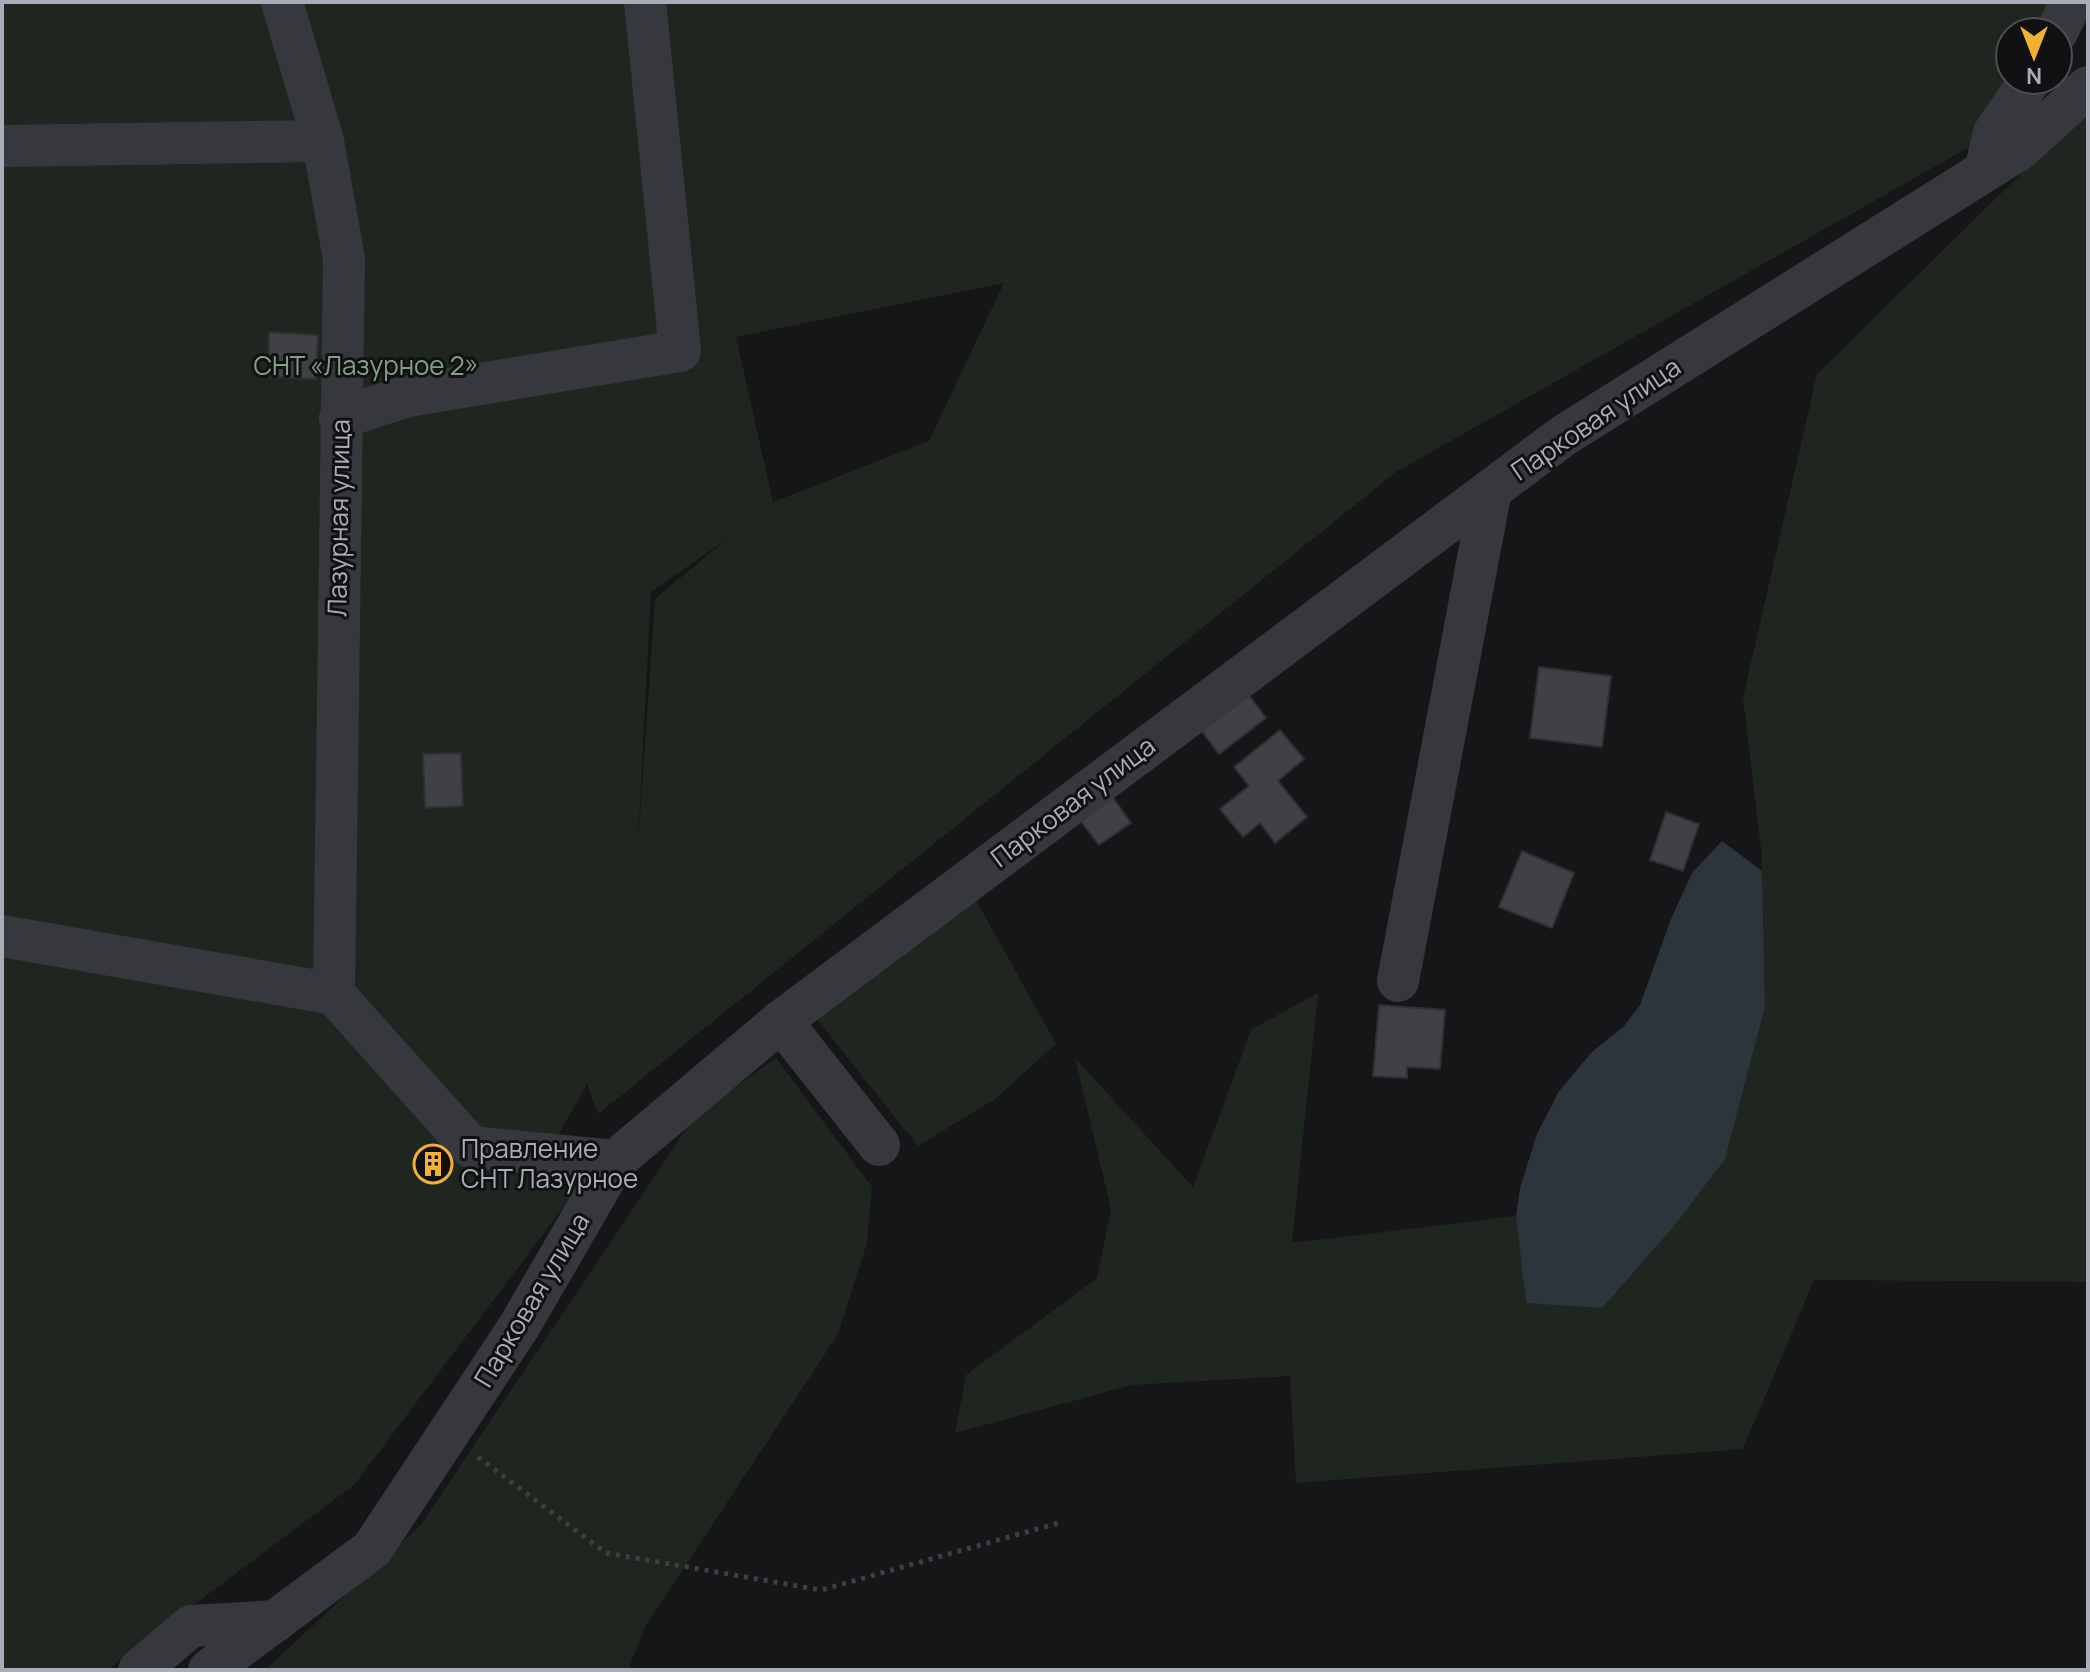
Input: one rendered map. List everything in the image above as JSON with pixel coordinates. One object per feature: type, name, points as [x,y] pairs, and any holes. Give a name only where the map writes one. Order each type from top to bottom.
[{"type":"street","name":"Лазурная улица","points":[[282,2],[323,141],[344,259],[334,994]]},
{"type":"street","points":[[340,418],[408,396],[680,351],[645,2]]},
{"type":"street","name":"Парковая улица","points":[[209,1670],[372,1549],[520,1325],[615,1161],[781,1021],[1563,436],[2020,149],[2088,87]]},
{"type":"street","points":[[1985,171],[1994,133],[2019,96]]},
{"type":"street","points":[[2,146],[323,141]]},
{"type":"street","points":[[1398,981],[1491,490]]},
{"type":"street","points":[[2,936],[334,994],[471,1147],[615,1161]]},
{"type":"street","points":[[781,1021],[879,1145]]},
{"type":"street","points":[[139,1670],[191,1626],[276,1621]]},
{"type":"path","points":[[448,1434],[606,1553],[821,1590],[1062,1522]]},
{"type":"green space","name":"СНТ «Лазурное 2»","points":[[2,2],[2088,2],[2088,22],[2074,38],[2074,16],[1994,16],[1994,96],[2005,96],[1994,133],[1396,472],[598,1114],[587,1084],[531,1180],[583,1181],[355,1484],[107,1670],[2,1670]],"holes":[[[1004,283],[929,441],[773,502],[736,337]],[[727,539],[655,599],[638,845],[651,592]]]},
{"type":"green space","points":[[2088,115],[2088,1282],[1814,1280],[1743,1449],[1296,1483],[1290,1376],[1132,1385],[955,1433],[966,1375],[1097,1278],[1111,1209],[1075,1058],[1193,1187],[1251,1030],[1318,993],[1292,1243],[1516,1216],[1526,1303],[1765,1006],[1761,849],[1743,698],[1817,374],[2041,154]]},
{"type":"green space","points":[[976,900],[1056,1044],[995,1099],[918,1146],[816,1018]]},
{"type":"green space","points":[[776,1058],[872,1187],[867,1243],[838,1334],[645,1627],[628,1670],[265,1670],[420,1526],[695,1116]]},
{"type":"shaded area","points":[[1722,841],[1762,871],[1765,1006],[1725,1159],[1675,1225],[1602,1308],[1526,1303],[1516,1216],[1520,1188],[1537,1134],[1559,1091],[1592,1052],[1624,1026],[1640,1005],[1671,919],[1692,873]]},
{"type":"building","points":[[269,332],[318,335],[316,379],[268,377]]},
{"type":"building","points":[[1539,667],[1611,676],[1602,747],[1530,738]]},
{"type":"building","points":[[1242,686],[1266,718],[1219,754],[1195,722]]},
{"type":"building","points":[[1280,730],[1304,759],[1278,781],[1307,817],[1275,843],[1260,823],[1243,837],[1220,809],[1249,786],[1234,767]]},
{"type":"building","points":[[461,753],[463,806],[425,808],[423,754]]},
{"type":"building","points":[[1111,795],[1131,823],[1099,845],[1079,819]]},
{"type":"building","points":[[1666,812],[1699,824],[1683,871],[1650,860]]},
{"type":"building","points":[[1522,851],[1574,873],[1552,928],[1499,907]]},
{"type":"building","points":[[1379,1005],[1445,1010],[1440,1069],[1407,1067],[1407,1078],[1373,1076]]},
{"type":"building","name":"Правление СНТ Лазурное","points":[[419,1154],[448,1156],[447,1172],[418,1171]]},
{"type":"place","name":"Правление СНТ Лазурное","points":[[433,1164]]}]
